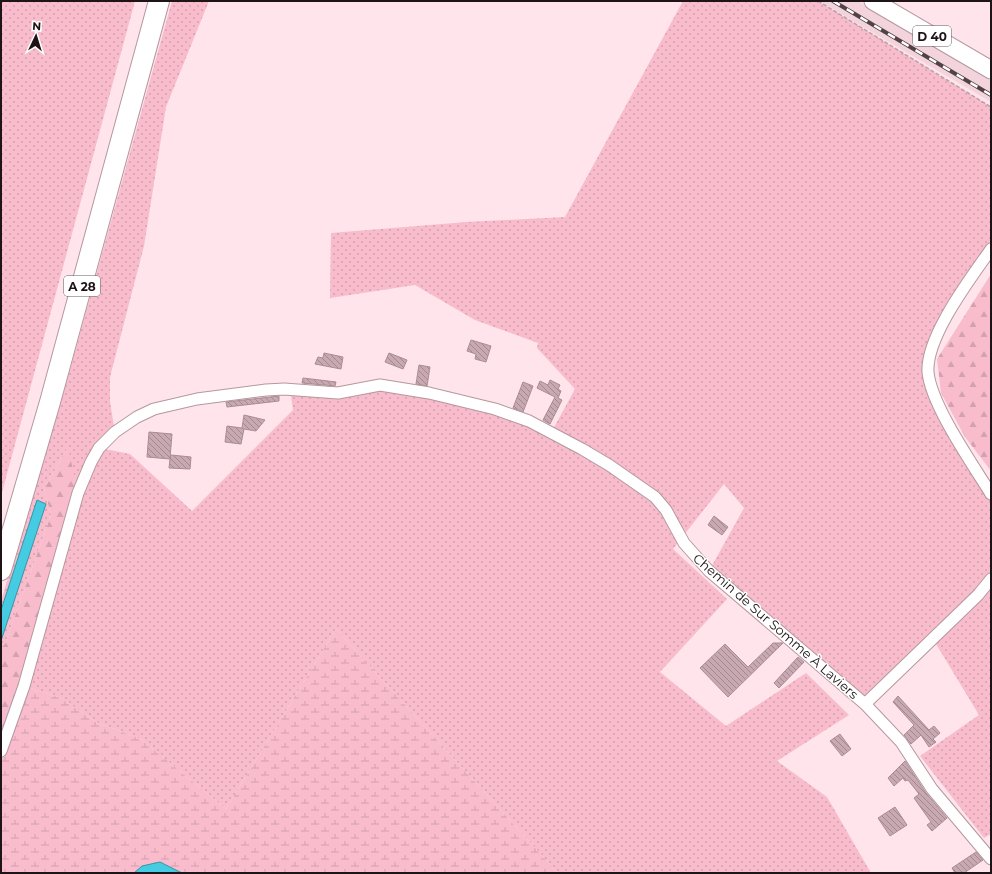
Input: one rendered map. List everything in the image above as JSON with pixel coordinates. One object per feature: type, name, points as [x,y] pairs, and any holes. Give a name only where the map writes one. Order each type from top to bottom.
[{"type":"highway","name":"A 28","points":[[1,528],[84,235],[147,1]]},
{"type":"highway","name":"A 28","points":[[1,570],[50,402],[159,1]]},
{"type":"main road","name":"D 40","points":[[873,1],[991,70]]},
{"type":"street","points":[[991,248],[949,310],[939,331],[929,359],[928,373],[937,401],[991,494]]},
{"type":"street","name":"Chemin de Sur Somme À Laviers","points":[[1,751],[26,678],[78,493],[99,448],[115,432],[137,416],[154,410],[197,400],[284,388],[338,393],[380,386],[437,395],[495,409],[529,421],[609,465],[655,497],[666,510],[684,543],[709,571],[865,704],[901,742],[932,789],[991,859]]},
{"type":"street","points":[[865,704],[978,595],[991,579]]},
{"type":"path","points":[[818,1],[991,107]]},
{"type":"shaded area","points":[[819,1],[858,1],[899,25],[991,81],[991,102]]},
{"type":"green space","points":[[1,1],[135,1],[1,496]]},
{"type":"green space","points":[[172,1],[209,1],[166,107],[144,246],[110,377],[110,402],[115,432],[100,448],[130,454],[192,511],[293,410],[290,389],[306,391],[371,386],[429,393],[551,433],[575,389],[537,348],[538,343],[475,320],[415,285],[330,298],[331,233],[467,222],[565,217],[683,1],[818,1],[991,107],[991,249],[960,295],[929,359],[937,401],[991,494],[991,834],[984,838],[920,756],[979,715],[933,639],[865,704],[709,571],[744,508],[724,484],[673,549],[727,599],[660,672],[726,726],[806,673],[849,715],[777,761],[827,797],[871,873],[558,873],[336,629],[226,809],[141,739],[96,722],[61,698],[24,686],[68,447],[44,489],[51,515],[5,644],[1,648],[1,601],[63,395]]},
{"type":"green space","points":[[991,274],[991,471],[965,437],[941,393],[937,359]]},
{"type":"green space","points":[[68,447],[78,493],[1,751],[1,648],[5,644],[51,515],[44,489]]},
{"type":"green space","points":[[336,629],[558,873],[1,873],[1,751],[24,686],[61,698],[96,722],[141,739],[226,809]]},
{"type":"water","points":[[37,500],[46,504],[1,641],[1,610]]},
{"type":"water","points":[[160,862],[182,873],[134,873],[142,866]]},
{"type":"building","points":[[471,340],[491,346],[486,362],[475,359],[476,354],[467,351]]},
{"type":"building","points":[[324,353],[343,357],[341,369],[315,364],[318,357],[323,358]]},
{"type":"building","points":[[389,353],[407,360],[403,369],[385,362]]},
{"type":"building","points":[[419,365],[430,367],[427,386],[416,384]]},
{"type":"building","points":[[303,378],[336,382],[335,386],[302,383]]},
{"type":"building","points":[[550,380],[560,385],[558,389],[561,391],[558,398],[562,400],[550,424],[543,420],[555,397],[537,388],[540,381],[548,385]]},
{"type":"building","points":[[523,382],[533,386],[523,412],[513,408]]},
{"type":"building","points":[[279,396],[279,401],[227,407],[226,402]]},
{"type":"building","points":[[244,415],[265,420],[256,431],[244,429],[241,444],[225,442],[227,426],[242,428]]},
{"type":"building","points":[[149,432],[172,434],[170,458],[171,455],[191,457],[190,469],[169,468],[170,459],[147,457]]},
{"type":"building","points":[[714,516],[728,527],[722,535],[708,525]]},
{"type":"building","points":[[773,643],[783,643],[728,697],[700,668],[725,644],[748,667]]},
{"type":"building","points":[[798,657],[804,662],[779,688],[774,683]]},
{"type":"building","points":[[898,696],[929,730],[934,726],[940,733],[933,739],[936,742],[929,747],[921,735],[911,744],[904,735],[914,725],[893,702]]},
{"type":"building","points":[[840,734],[851,749],[842,756],[830,741]]},
{"type":"building","points":[[905,761],[926,793],[947,818],[932,831],[927,825],[931,822],[914,798],[919,794],[908,780],[905,781],[903,778],[894,786],[888,778]]},
{"type":"building","points":[[895,807],[907,825],[890,836],[878,818]]},
{"type":"building","points":[[976,852],[983,860],[964,873],[955,873],[952,868]]},
{"type":"railway","points":[[833,1],[991,95]]}]
